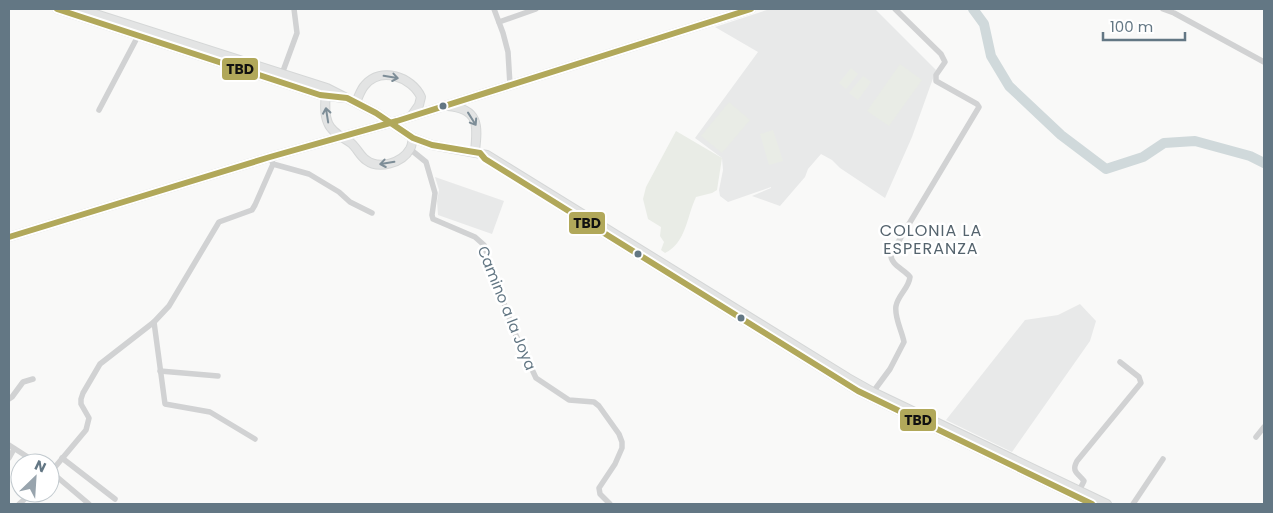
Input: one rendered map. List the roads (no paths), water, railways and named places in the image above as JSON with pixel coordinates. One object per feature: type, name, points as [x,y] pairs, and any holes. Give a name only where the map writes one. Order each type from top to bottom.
[{"type":"main road","points":[[57,9],[138,36],[347,98],[385,118],[413,138],[432,145],[487,155],[874,392],[1107,504]]},
{"type":"main road","points":[[80,9],[97,11],[280,78]]},
{"type":"main road","points":[[9,237],[271,160],[340,136],[397,121],[751,9]]},
{"type":"main road","points":[[356,102],[365,85],[373,78],[383,75],[397,77],[415,86],[421,97],[419,105],[412,116]]},
{"type":"main road","points":[[326,92],[325,110],[329,126],[356,148],[367,161],[384,165],[396,162],[403,158],[410,149],[413,138]]},
{"type":"main road","points":[[443,106],[458,107],[474,117],[477,128],[477,152],[485,159],[852,388],[1092,504]]},
{"type":"main road","points":[[356,148],[364,131]]},
{"type":"street","points":[[280,78],[296,33],[294,9]]},
{"type":"street","points":[[494,9],[508,52],[510,85]]},
{"type":"street","points":[[499,22],[536,9]]},
{"type":"street","points":[[874,392],[904,342],[895,308],[897,301],[910,281],[910,277],[893,262],[890,258],[891,254],[979,107],[977,104],[936,81],[936,75],[945,62],[941,54],[895,9]]},
{"type":"street","points":[[1163,9],[1174,13],[1264,62]]},
{"type":"street","points":[[100,110],[138,36]]},
{"type":"street","name":"Camino a la Joya","points":[[410,149],[426,162],[434,193],[433,219],[475,237],[484,245],[513,330],[536,378],[569,400],[594,402],[600,406],[619,434],[622,448],[615,464],[599,488],[600,494],[610,504]]},
{"type":"street","points":[[60,460],[89,425],[89,418],[81,404],[81,399],[100,364],[154,322],[169,306],[219,222],[252,210],[256,206],[271,160],[309,174],[339,192],[350,202],[372,213]]},
{"type":"street","points":[[154,322],[166,405],[210,412],[255,439]]},
{"type":"street","points":[[1079,491],[1084,481],[1074,471],[1074,467],[1140,383],[1139,377],[1120,362]]},
{"type":"street","points":[[160,371],[218,376]]},
{"type":"street","points":[[9,399],[23,382],[33,379]]},
{"type":"street","points":[[1256,437],[1264,427]]},
{"type":"street","points":[[9,458],[12,447]]},
{"type":"street","points":[[62,458],[115,500]]},
{"type":"street","points":[[1133,504],[1163,459]]},
{"type":"street","points":[[60,480],[90,504]]},
{"type":"waterway","points":[[973,9],[984,24],[991,56],[1009,86],[1061,135],[1106,169],[1143,157],[1164,143],[1195,141],[1250,156],[1264,163]]},
{"type":"district","name":"COLONIA LA ESPERANZA","points":[[931,239]]}]
